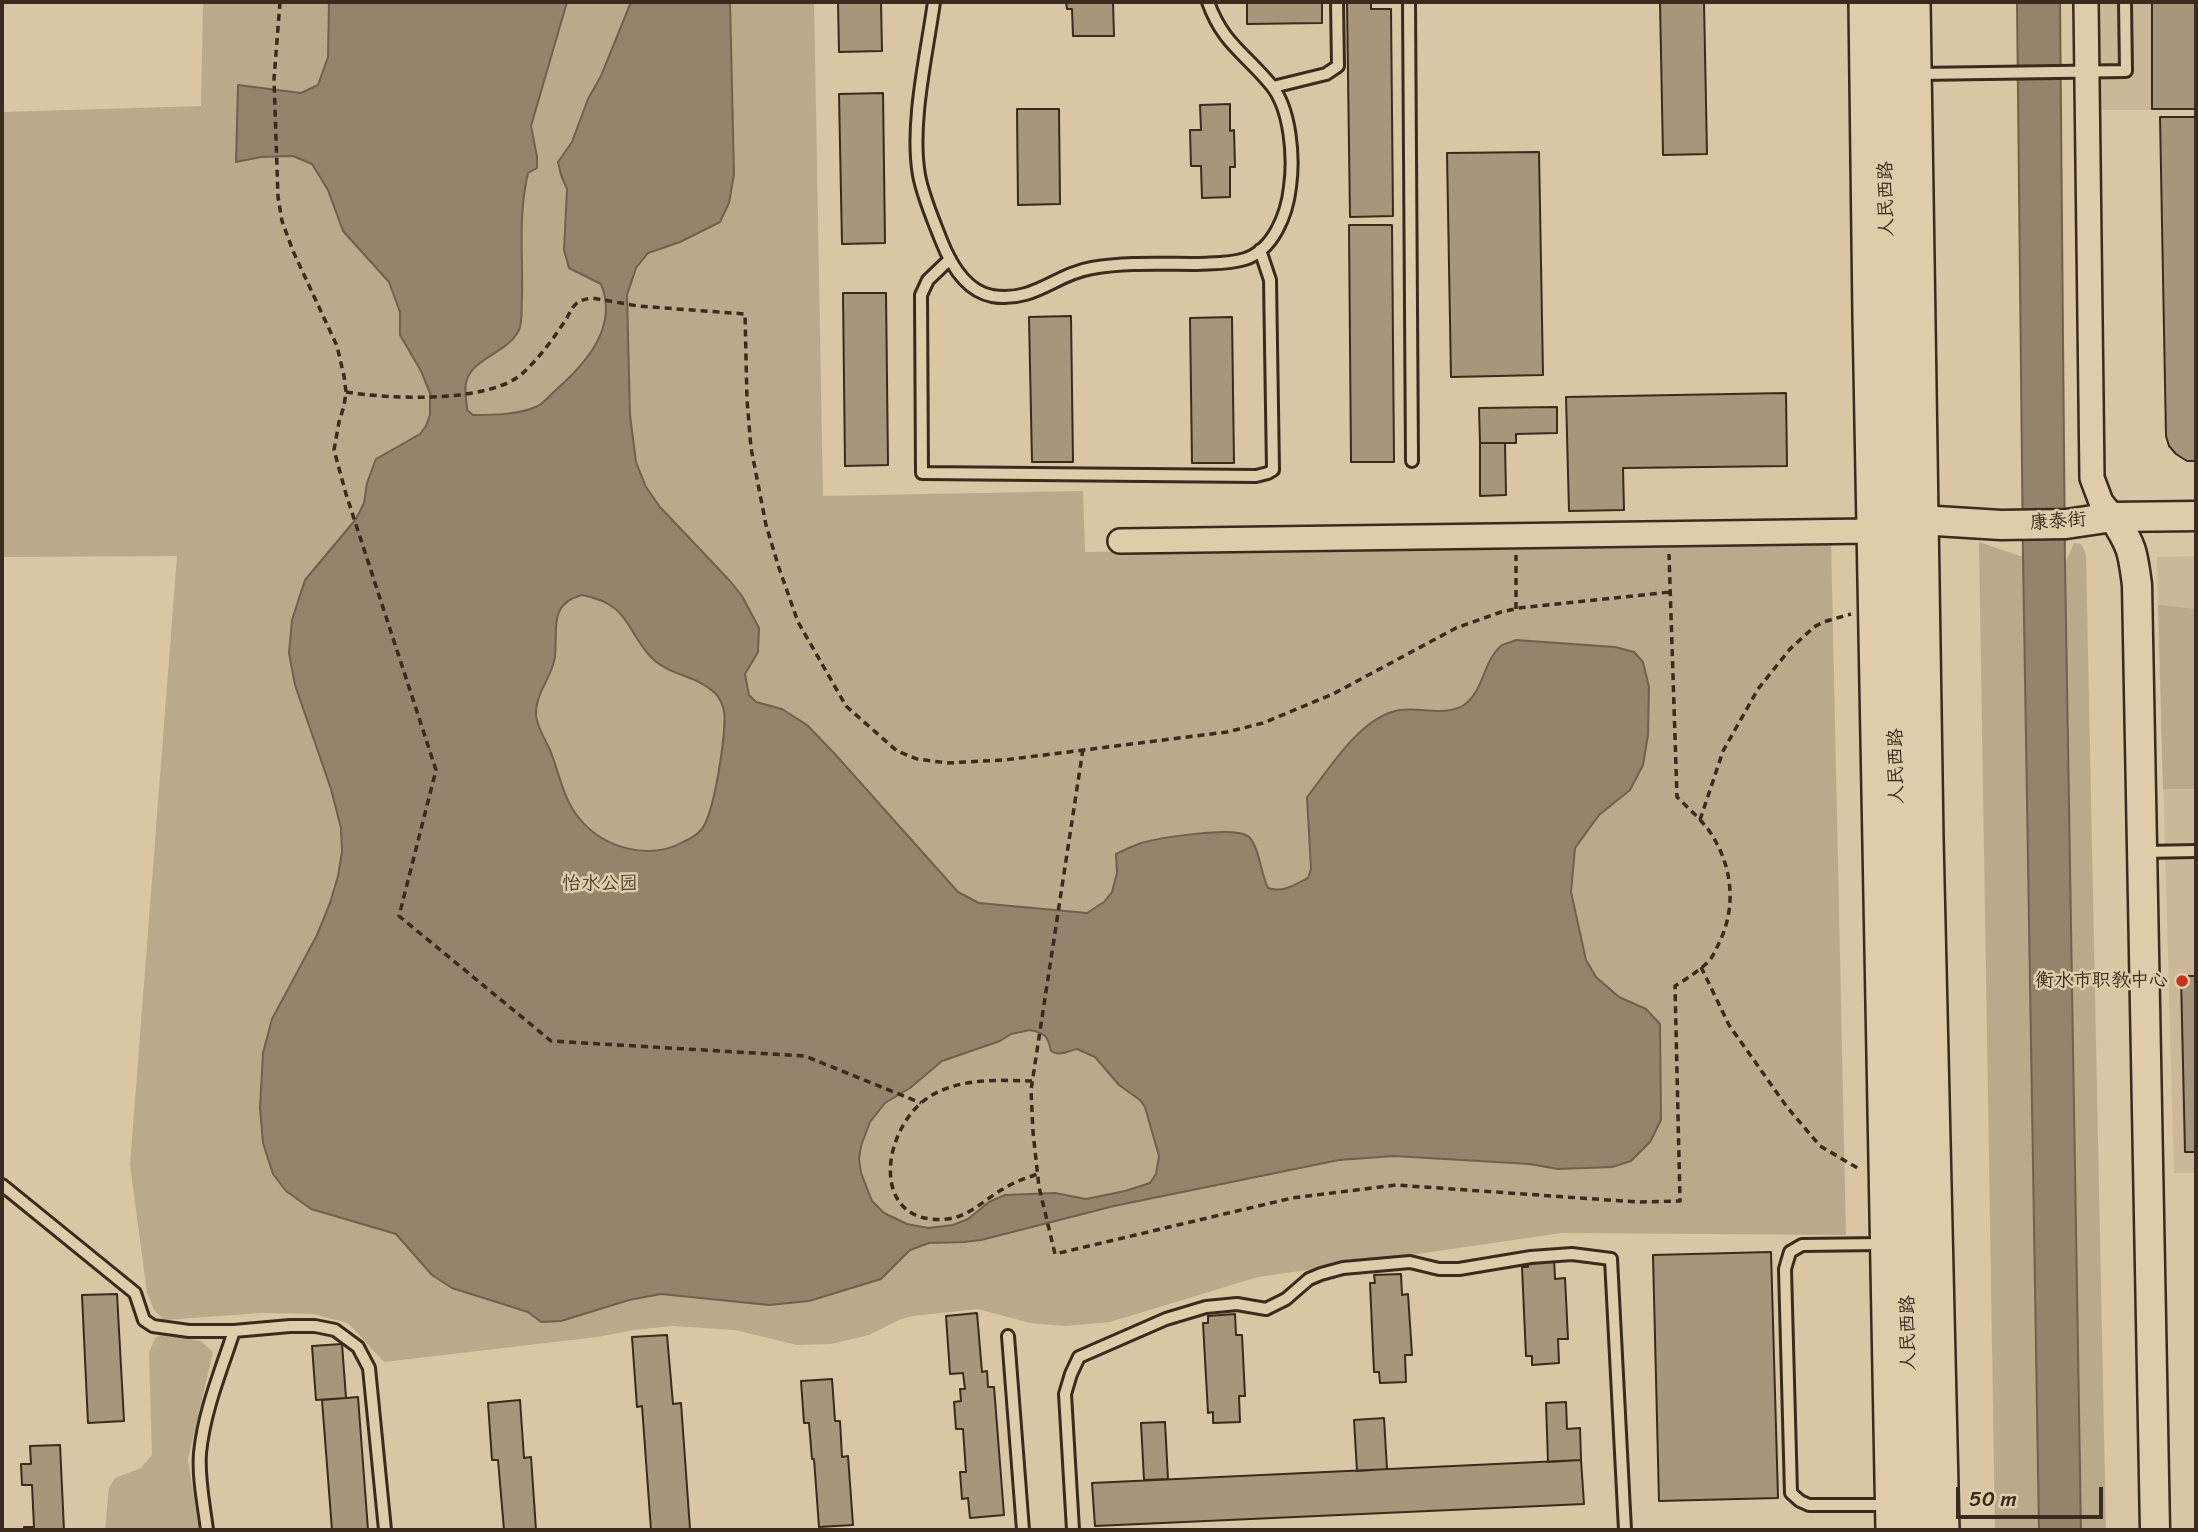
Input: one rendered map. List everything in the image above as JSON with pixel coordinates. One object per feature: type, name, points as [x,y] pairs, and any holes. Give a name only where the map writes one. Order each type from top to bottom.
[{"type":"main road","name":"人民西路","points":[[1884,2],[1898,851],[1914,1530]]},
{"type":"main road","name":"人民西路","points":[[1912,2],[1925,852],[1941,1530]]},
{"type":"street","points":[[1861,2],[1888,1530]]},
{"type":"street","points":[[2086,2],[2080,72],[2092,478],[2101,502],[2132,550],[2137,585],[2155,1530]]},
{"type":"street","name":"康泰街","points":[[1920,520],[2001,525],[2066,524],[2113,517],[2196,516]]},
{"type":"street","points":[[1120,541],[1869,531]]},
{"type":"lane","points":[[934,2],[916,143],[919,176],[950,260],[971,287],[990,296],[1015,297],[1041,290],[1075,271],[1089,268],[1110,265],[1222,263],[1246,259],[1275,236],[1290,187],[1288,126],[1273,87],[1233,47],[1221,31],[1208,2]]},
{"type":"lane","points":[[1273,87],[1326,74],[1338,65],[1337,2]]},
{"type":"lane","points":[[1409,2],[1412,461]]},
{"type":"lane","points":[[1913,74],[2126,71],[2125,2]]},
{"type":"lane","points":[[950,260],[928,280],[921,295],[922,473],[1256,475],[1273,470],[1270,280],[1260,250]]},
{"type":"lane","points":[[2142,852],[2196,851]]},
{"type":"lane","points":[[2,1185],[135,1293],[144,1320],[153,1326],[189,1331],[315,1326],[335,1330],[358,1346],[369,1368],[385,1530]]},
{"type":"lane","points":[[1882,1244],[1801,1245],[1790,1252],[1785,1269],[1791,1493],[1809,1506],[1887,1505]]},
{"type":"lane","points":[[1073,1530],[1065,1394],[1079,1357],[1166,1319],[1206,1307],[1237,1304],[1266,1309],[1286,1299],[1309,1279],[1343,1268],[1410,1262],[1439,1269],[1459,1269],[1531,1256],[1572,1254],[1611,1259],[1625,1530]]},
{"type":"lane","points":[[207,1530],[200,1455],[205,1426],[234,1331]]},
{"type":"lane","points":[[1008,1336],[1023,1530]]},
{"type":"path","points":[[280,2],[274,79],[276,167],[282,221],[337,346],[346,392],[334,450],[436,770],[399,916],[551,1041],[805,1056],[921,1103]]},
{"type":"path","points":[[346,392],[402,398],[471,393],[495,388],[524,372],[549,344],[575,305],[579,301],[592,298],[746,314],[751,448],[766,525],[798,622],[846,706],[897,751],[917,759],[947,763],[1004,760],[1227,732],[1264,723],[1333,694],[1456,628],[1516,609],[1670,592]]},
{"type":"path","points":[[1083,749],[1032,1078],[1033,1132],[1039,1187],[1055,1254],[1292,1198],[1396,1185],[1637,1202],[1680,1201],[1675,986],[1712,957],[1727,926],[1731,897],[1727,869],[1716,842],[1700,820],[1677,797],[1669,534]]},
{"type":"path","points":[[1516,536],[1516,609]]},
{"type":"path","points":[[1700,820],[1723,751],[1758,689],[1790,649],[1823,622],[1870,608]]},
{"type":"path","points":[[1701,967],[1729,1025],[1787,1107],[1820,1146],[1881,1182]]},
{"type":"path","points":[[1032,1078],[953,1086],[921,1103],[898,1132],[892,1147],[891,1182],[898,1199],[908,1211],[923,1218],[947,1219],[966,1214],[1006,1187],[1038,1174]]},
{"type":"shaded area","points":[[329,2],[567,2],[531,126],[537,168],[528,173],[523,204],[519,330],[506,345],[475,368],[465,386],[467,410],[473,415],[514,413],[538,406],[546,400],[580,366],[597,342],[603,328],[606,314],[601,284],[569,268],[564,250],[567,189],[558,162],[572,142],[631,2],[730,2],[734,174],[729,203],[720,222],[680,242],[648,253],[636,268],[627,295],[630,415],[636,462],[646,487],[660,507],[730,581],[742,596],[759,628],[758,652],[745,674],[749,695],[756,702],[782,709],[807,725],[958,892],[979,903],[1087,913],[1104,902],[1112,892],[1117,873],[1116,854],[1150,841],[1214,832],[1229,832],[1249,837],[1255,847],[1268,888],[1288,888],[1308,878],[1311,869],[1307,797],[1357,735],[1382,716],[1412,709],[1447,711],[1464,705],[1476,692],[1495,652],[1503,645],[1516,640],[1615,647],[1634,652],[1643,662],[1649,687],[1648,735],[1643,765],[1630,790],[1599,815],[1575,848],[1571,892],[1586,960],[1596,977],[1619,997],[1646,1009],[1660,1024],[1661,1120],[1650,1142],[1631,1161],[1612,1167],[1558,1169],[1529,1164],[1394,1156],[1339,1160],[1114,1206],[981,1240],[929,1243],[910,1250],[881,1279],[809,1301],[769,1305],[661,1294],[629,1300],[561,1321],[541,1322],[528,1312],[452,1288],[432,1275],[396,1234],[311,1209],[286,1191],[273,1174],[263,1143],[260,1108],[263,1053],[272,1019],[317,935],[330,903],[342,852],[341,828],[331,789],[295,685],[289,653],[292,620],[305,580],[356,519],[364,503],[367,483],[376,459],[420,434],[430,415],[430,393],[421,371],[400,335],[400,312],[389,282],[343,231],[328,190],[312,164],[293,156],[261,157],[236,162],[238,85],[301,93],[318,85],[328,57]],"holes":[[[582,595],[609,604],[618,611],[657,663],[708,687],[723,706],[721,754],[715,791],[706,822],[695,836],[670,848],[641,851],[627,848],[613,844],[589,828],[569,802],[538,724],[536,707],[554,664],[559,611],[571,599]],[[1030,1030],[1045,1036],[1054,1053],[1061,1054],[1077,1049],[1095,1057],[1119,1085],[1140,1100],[1145,1107],[1159,1156],[1156,1174],[1150,1183],[1086,1199],[1055,1193],[1005,1195],[989,1202],[968,1219],[953,1225],[928,1228],[907,1224],[884,1213],[872,1201],[861,1173],[859,1159],[870,1122],[885,1103],[910,1088],[942,1061],[1000,1041],[1011,1034]]]},
{"type":"shaded area","points":[[2017,2],[2060,2],[2065,563],[2081,1530],[2039,1530]]},
{"type":"shaded area","points":[[2099,2],[2196,2],[2196,110],[2098,110]]},
{"type":"shaded area","name":"衡水市职教中心","points":[[2196,556],[2196,1173],[2174,1173],[2157,557]]},
{"type":"green space","name":"怡水公园","points":[[203,2],[814,2],[823,496],[1083,491],[1085,552],[1831,539],[1846,1235],[1562,1233],[1258,1277],[1110,1322],[1065,1326],[1030,1323],[978,1309],[913,1316],[869,1335],[831,1344],[797,1345],[735,1330],[672,1326],[384,1362],[348,1323],[313,1314],[261,1313],[164,1320],[154,1310],[147,1293],[130,1165],[177,556],[2,557],[2,112],[201,106]]},
{"type":"green space","points":[[1979,542],[2023,557],[2039,1530],[1995,1530]]},
{"type":"green space","points":[[2074,543],[2081,544],[2086,554],[2106,1530],[2081,1530],[2065,563]]},
{"type":"green space","points":[[2158,605],[2196,609],[2196,789],[2163,789]]},
{"type":"green space","points":[[163,1334],[201,1341],[213,1352],[188,1459],[199,1530],[105,1530],[109,1488],[115,1478],[141,1468],[152,1455],[149,1353],[155,1338]]},
{"type":"building","points":[[838,2],[881,2],[882,51],[839,52]]},
{"type":"building","points":[[1066,2],[1113,2],[1114,36],[1073,36],[1072,9],[1067,9]]},
{"type":"building","points":[[1247,2],[1322,2],[1322,23],[1247,24]]},
{"type":"building","points":[[1347,2],[1371,2],[1371,9],[1391,9],[1393,216],[1350,217]]},
{"type":"building","points":[[1660,2],[1704,2],[1707,154],[1663,155]]},
{"type":"building","points":[[2152,2],[2196,2],[2196,109],[2152,109]]},
{"type":"building","points":[[883,93],[885,243],[842,244],[839,94]]},
{"type":"building","points":[[1230,104],[1230,131],[1234,130],[1235,167],[1230,167],[1230,197],[1202,198],[1201,166],[1191,166],[1190,130],[1201,130],[1200,105]]},
{"type":"building","points":[[1017,109],[1059,109],[1060,204],[1018,205]]},
{"type":"building","points":[[2160,117],[2196,117],[2196,461],[2187,461],[2176,454],[2169,446],[2166,436]]},
{"type":"building","points":[[1539,152],[1543,375],[1451,377],[1447,153]]},
{"type":"building","points":[[1349,225],[1392,225],[1394,462],[1351,462]]},
{"type":"building","points":[[843,293],[886,293],[888,465],[845,466]]},
{"type":"building","points":[[1071,316],[1073,462],[1032,462],[1029,317]]},
{"type":"building","points":[[1232,317],[1234,463],[1192,463],[1190,318]]},
{"type":"building","points":[[1786,393],[1787,466],[1623,468],[1624,510],[1569,511],[1566,397]]},
{"type":"building","points":[[1557,407],[1557,433],[1516,434],[1516,443],[1480,443],[1479,408]]},
{"type":"building","points":[[1480,443],[1505,443],[1506,495],[1480,496]]},
{"type":"building","points":[[2181,976],[2196,976],[2196,1152],[2185,1152]]},
{"type":"building","points":[[1771,1252],[1778,1498],[1659,1501],[1653,1255]]},
{"type":"building","points":[[1554,1258],[1555,1279],[1565,1278],[1568,1339],[1558,1339],[1559,1363],[1532,1365],[1532,1356],[1526,1356],[1522,1267],[1528,1267],[1527,1259]]},
{"type":"building","points":[[1401,1274],[1402,1295],[1408,1294],[1412,1355],[1405,1355],[1406,1382],[1380,1383],[1379,1372],[1374,1372],[1370,1283],[1375,1283],[1374,1275]]},
{"type":"building","points":[[117,1294],[124,1421],[88,1423],[82,1295]]},
{"type":"building","points":[[977,1313],[982,1372],[987,1371],[988,1387],[994,1387],[1004,1515],[970,1518],[968,1498],[962,1499],[960,1472],[966,1472],[963,1429],[956,1429],[954,1402],[961,1401],[960,1389],[965,1389],[963,1373],[950,1374],[946,1316]]},
{"type":"building","points":[[1235,1314],[1236,1335],[1242,1335],[1245,1396],[1239,1396],[1240,1422],[1213,1423],[1213,1412],[1208,1413],[1203,1323],[1208,1323],[1208,1316]]},
{"type":"building","points":[[667,1335],[673,1404],[681,1403],[690,1529],[651,1530],[642,1406],[637,1407],[632,1337]]},
{"type":"building","points":[[342,1344],[346,1398],[316,1400],[312,1346]]},
{"type":"building","points":[[832,1379],[835,1421],[840,1421],[842,1457],[848,1456],[853,1525],[819,1527],[814,1459],[809,1423],[804,1423],[801,1381]]},
{"type":"building","points":[[358,1397],[368,1530],[332,1530],[322,1400]]},
{"type":"building","points":[[520,1400],[524,1458],[531,1457],[536,1530],[504,1530],[498,1460],[492,1460],[488,1403]]},
{"type":"building","points":[[1566,1402],[1567,1429],[1580,1428],[1581,1460],[1548,1462],[1546,1403]]},
{"type":"building","points":[[1384,1418],[1387,1469],[1357,1471],[1354,1420]]},
{"type":"building","points":[[1165,1422],[1168,1479],[1144,1480],[1141,1423]]},
{"type":"building","points":[[60,1445],[64,1530],[24,1530],[24,1527],[34,1527],[32,1485],[22,1485],[21,1464],[31,1464],[30,1446]]},
{"type":"building","points":[[1581,1460],[1584,1504],[1095,1526],[1092,1483]]},
{"type":"place","name":"衡水市职教中心","points":[[2182,981]]}]
